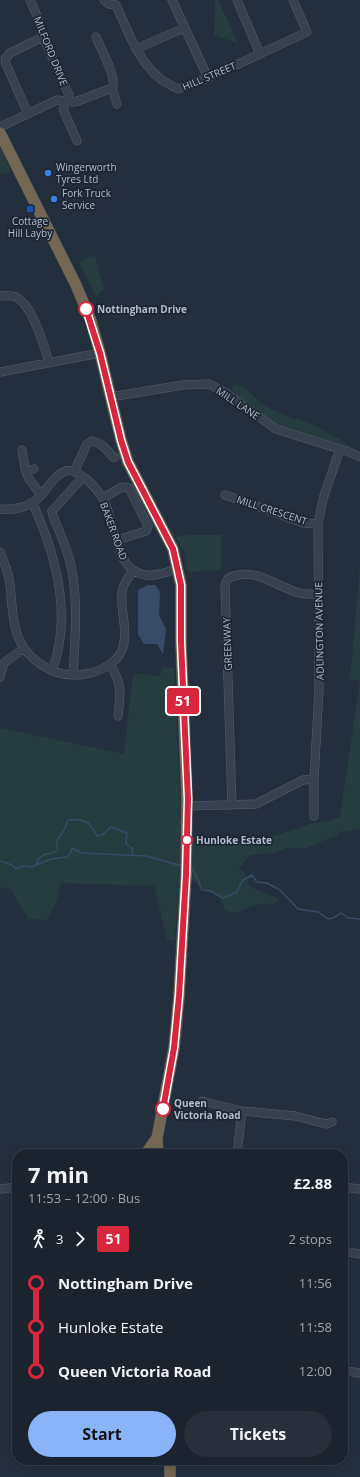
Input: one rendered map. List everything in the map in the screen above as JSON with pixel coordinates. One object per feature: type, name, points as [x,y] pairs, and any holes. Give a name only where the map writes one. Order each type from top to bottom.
[{"type":"highway","points":[[0,133],[76,285],[91,322],[128,462],[170,541],[181,585],[181,642],[188,806],[187,862],[179,996],[174,1048],[154,1149]]},
{"type":"highway","points":[[170,1465],[170,1477]]},
{"type":"street","name":"MILFORD DRIVE","points":[[30,0],[38,18],[43,37],[69,95],[63,109],[77,141]]},
{"type":"street","name":"HILL STREET","points":[[104,0],[109,4],[116,5],[136,49],[145,64],[162,80],[178,89],[208,78],[307,32],[293,0]]},
{"type":"street","points":[[172,0],[208,78]]},
{"type":"street","points":[[237,0],[260,54]]},
{"type":"street","points":[[136,49],[184,28]]},
{"type":"street","points":[[28,114],[5,59],[10,53],[43,37]]},
{"type":"street","points":[[96,37],[114,82],[112,88],[117,104]]},
{"type":"street","points":[[0,127],[57,100],[76,102],[112,88]]},
{"type":"street","points":[[0,296],[15,297],[24,304],[36,323],[44,341],[49,363]]},
{"type":"street","points":[[0,372],[100,353]]},
{"type":"street","name":"MILL LANE","points":[[110,397],[183,385],[209,384],[224,392],[276,429],[340,449],[360,457]]},
{"type":"street","points":[[0,509],[14,509],[32,502],[41,495],[62,473],[68,470],[74,472],[87,444],[92,441],[100,443],[113,457],[115,457]]},
{"type":"street","name":"ADLINGTON AVENUE","points":[[314,816],[314,779],[320,690],[318,524],[323,499],[340,449]]},
{"type":"street","points":[[22,450],[29,479],[41,495]]},
{"type":"street","points":[[26,471],[34,469]]},
{"type":"street","name":"BAKER ROAD","points":[[74,472],[92,484],[102,498],[125,563],[133,571],[146,575],[178,569]]},
{"type":"street","points":[[73,674],[76,628],[76,595],[72,569],[52,511],[83,477]]},
{"type":"street","points":[[102,498],[122,487],[129,488],[148,526],[146,531],[117,540]]},
{"type":"street","name":"MILL CRESCENT","points":[[225,495],[304,523],[318,524]]},
{"type":"street","points":[[32,502],[43,526],[58,573],[61,605],[61,636],[56,662],[52,671]]},
{"type":"street","points":[[0,552],[2,562],[9,578],[15,628],[24,648],[44,667],[57,673],[84,675],[99,671],[110,664],[121,651],[125,629],[122,592],[129,576],[133,571]]},
{"type":"street","name":"GREENWAY","points":[[232,805],[226,581],[228,578],[248,574],[260,576],[299,593],[318,594]]},
{"type":"street","points":[[0,676],[4,663],[24,648]]},
{"type":"street","points":[[110,664],[117,675],[121,692],[118,716]]},
{"type":"street","points":[[188,806],[256,804],[302,780],[314,779]]},
{"type":"street","points":[[202,1101],[242,1111],[295,1116],[326,1124],[332,1122]]},
{"type":"street","points":[[238,1149],[242,1111]]},
{"type":"street","points":[[0,1189],[12,1188]]},
{"type":"street","points":[[348,1188],[360,1189]]},
{"type":"street","points":[[348,1252],[360,1254]]},
{"type":"street","points":[[348,1371],[360,1373]]},
{"type":"green space","points":[[215,0],[218,0],[238,43],[214,35]]},
{"type":"green space","points":[[0,145],[11,172],[2,174],[0,172]]},
{"type":"green space","points":[[95,255],[104,290],[100,292],[96,298],[80,263],[80,261]]},
{"type":"green space","points":[[234,383],[244,387],[262,404],[289,417],[314,425],[353,448],[286,428],[258,414],[231,390]]},
{"type":"green space","points":[[189,535],[221,535],[221,570],[188,572],[184,552],[176,537]]},
{"type":"green space","points":[[360,566],[360,680],[349,680],[351,670]]},
{"type":"green space","points":[[164,667],[174,668],[182,836],[175,941],[167,939],[154,886],[60,883],[57,901],[47,920],[28,919],[11,889],[0,887],[0,728],[124,754],[133,673],[159,676]]},
{"type":"green space","points":[[360,680],[360,829],[340,832],[335,837],[306,848],[286,848],[274,853],[251,855],[239,867],[246,875],[249,886],[279,899],[272,904],[263,904],[246,908],[238,913],[226,911],[220,899],[212,893],[203,890],[191,879],[191,837],[262,840],[313,823],[330,821],[340,817]]},
{"type":"water","points":[[148,585],[155,585],[160,592],[159,615],[166,629],[163,654],[157,644],[144,644],[138,634],[138,590]]},
{"type":"waterway","points":[[36,865],[38,860],[43,855],[58,850],[58,840],[64,831],[68,820],[80,820],[88,823],[97,836],[102,835],[111,827],[127,833],[126,844],[132,848],[133,855]]},
{"type":"waterway","points":[[0,861],[12,865],[16,869],[24,866],[31,867],[51,859],[67,857],[72,848],[82,853],[146,856],[182,866]]},
{"type":"waterway","points":[[191,868],[196,875],[202,890],[211,891],[223,898],[237,892],[242,881],[252,875],[257,882],[267,883],[280,890],[298,909],[318,912],[328,919],[341,913],[348,918],[360,919]]},
{"type":"bus line","name":"51","points":[[86,309],[105,370],[116,424],[128,462],[163,527],[173,549],[181,585],[181,642],[188,799],[186,875],[183,943],[174,1048],[163,1109]]},
{"type":"place","name":"Wingerworth Tyres Ltd","points":[[48,173]]},
{"type":"place","name":"Fork Truck Service","points":[[54,199]]},
{"type":"place","name":"Cottage Hill Layby","points":[[30,209]]},
{"type":"place","name":"Nottingham Drive","points":[[86,309]]},
{"type":"place","name":"Hunloke Estate","points":[[187,840]]},
{"type":"place","name":"Queen Victoria Road","points":[[163,1109]]}]
